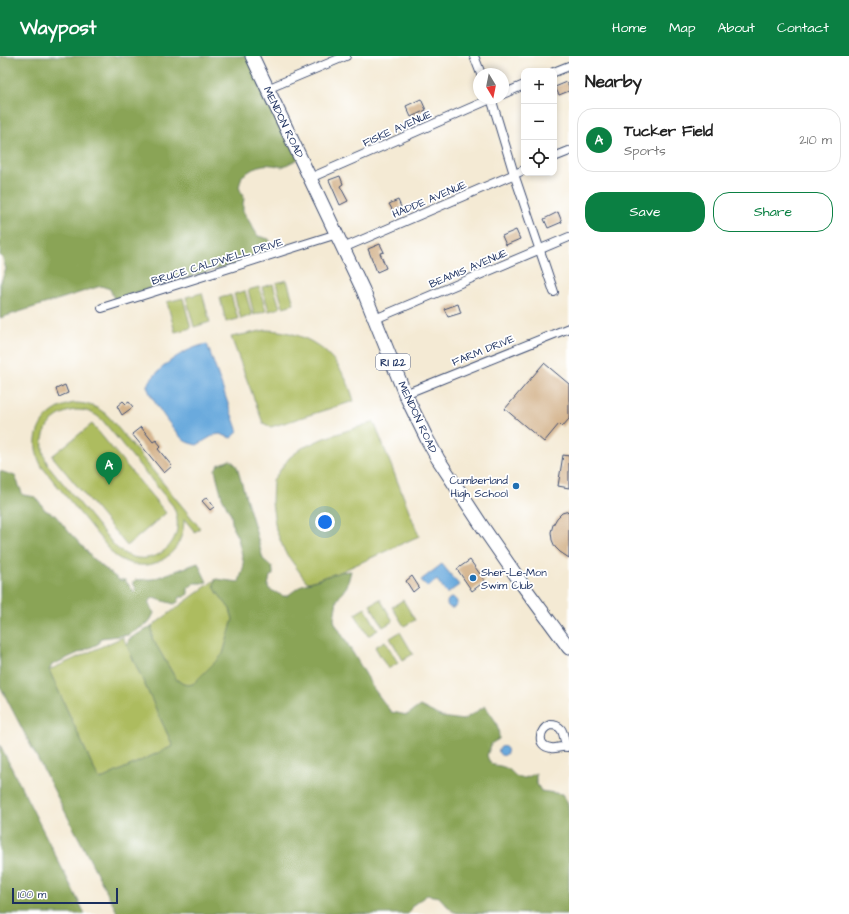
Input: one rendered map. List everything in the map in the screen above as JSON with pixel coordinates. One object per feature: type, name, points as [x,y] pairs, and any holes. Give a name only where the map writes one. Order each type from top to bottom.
[{"type":"main road","name":"MENDON ROAD","points":[[252,56],[337,234],[375,319],[405,394],[438,459],[522,584],[569,648]]},
{"type":"street","points":[[268,88],[346,56]]},
{"type":"street","points":[[474,56],[479,68]]},
{"type":"street","points":[[557,71],[569,66]]},
{"type":"street","points":[[509,91],[521,86]]},
{"type":"street","name":"FISKE AVENUE","points":[[310,178],[478,104]]},
{"type":"street","points":[[494,104],[514,174],[554,292]]},
{"type":"street","points":[[557,156],[569,151]]},
{"type":"street","name":"HADDE AVENUE","points":[[343,248],[521,171]]},
{"type":"street","name":"BRUCE CALDWELL DRIVE","points":[[102,308],[337,234]]},
{"type":"street","name":"BEAMIS AVENUE","points":[[375,319],[569,237]]},
{"type":"street","name":"FARM DRIVE","points":[[405,394],[569,328]]},
{"type":"green space","points":[[0,56],[252,56],[300,158],[282,167],[265,165],[257,167],[242,176],[239,187],[244,199],[243,211],[258,236],[269,239],[275,252],[114,299],[110,289],[101,286],[0,318],[0,284],[6,269],[2,257],[0,256]]},
{"type":"green space","points":[[287,280],[294,304],[283,307],[276,283]]},
{"type":"green space","points":[[273,284],[280,308],[269,311],[262,287]]},
{"type":"green space","points":[[259,287],[266,311],[254,315],[248,290]]},
{"type":"green space","points":[[245,291],[252,315],[241,319],[234,294]]},
{"type":"green space","points":[[202,293],[210,322],[194,327],[186,297]]},
{"type":"green space","points":[[231,295],[238,319],[226,322],[220,298]]},
{"type":"green space","points":[[183,298],[191,328],[175,332],[167,302]]},
{"type":"green space","points":[[266,330],[297,335],[311,341],[323,349],[342,371],[349,385],[354,401],[271,427],[263,423],[231,337]]},
{"type":"green space","points":[[74,403],[93,406],[109,417],[200,528],[195,532],[184,519],[182,533],[178,544],[170,554],[161,561],[138,565],[126,562],[114,555],[42,467],[37,456],[37,436],[40,426],[53,411]],"holes":[[[79,410],[94,414],[103,421],[173,506],[177,520],[176,533],[170,544],[162,552],[150,557],[138,558],[126,554],[114,545],[48,465],[44,455],[43,446],[43,437],[46,429],[51,422],[65,412]]]},
{"type":"green space","points":[[374,422],[419,536],[340,572],[309,582],[306,581],[285,552],[276,530],[272,503],[273,480],[289,458],[302,448],[324,438]]},
{"type":"green space","points":[[92,424],[166,513],[127,546],[52,456]]},
{"type":"green space","points":[[230,460],[237,467],[263,559],[272,567],[273,575],[270,576],[268,586],[269,589],[283,596],[287,596],[302,585],[340,572],[351,571],[347,586],[337,600],[334,619],[335,623],[371,685],[391,712],[407,715],[420,706],[442,717],[463,720],[485,706],[495,721],[499,734],[499,739],[492,743],[487,755],[490,762],[494,765],[510,770],[516,776],[521,778],[526,778],[536,773],[536,782],[541,791],[562,794],[568,804],[569,815],[569,914],[457,913],[452,911],[439,897],[427,895],[413,905],[408,914],[118,914],[0,686],[0,471],[15,476],[23,495],[36,497],[45,510],[55,515],[92,558],[119,580],[125,580],[134,592],[136,591],[133,582],[135,580],[153,579],[198,563],[207,582],[195,583],[188,588],[188,594],[184,597],[180,597],[178,602],[174,604],[153,598],[148,602],[154,613],[149,623],[128,635],[101,638],[98,644],[52,665],[49,670],[99,780],[173,746],[127,646],[129,639],[152,626],[152,638],[176,679],[183,684],[188,685],[193,684],[223,654],[233,619],[230,609],[217,592],[214,585],[216,579],[239,582],[244,565],[238,538],[233,529],[231,515],[222,497],[215,470],[218,465]]},
{"type":"green space","points":[[216,579],[214,585],[217,592],[230,609],[233,619],[223,654],[193,684],[183,684],[176,679],[152,638],[152,626]]},
{"type":"green space","points":[[380,599],[393,621],[383,627],[370,605]]},
{"type":"green space","points":[[403,600],[415,620],[404,626],[392,607]]},
{"type":"green space","points":[[365,608],[378,630],[368,636],[355,614]]},
{"type":"green space","points":[[400,632],[413,654],[403,660],[390,638]]},
{"type":"green space","points":[[123,637],[173,746],[99,780],[49,670]]},
{"type":"green space","points":[[385,641],[398,663],[388,669],[375,647]]},
{"type":"green space","points":[[0,745],[85,914],[0,914]]},
{"type":"water","points":[[207,344],[238,432],[231,438],[220,434],[214,435],[197,445],[189,443],[181,438],[157,405],[148,390],[147,385],[159,371],[173,359],[198,346]]},
{"type":"water","points":[[442,564],[459,585],[448,593],[446,593],[437,580],[427,587],[421,580]]},
{"type":"water","points":[[450,598],[454,598],[456,599],[456,607],[450,608],[447,605],[447,601]]},
{"type":"water","points":[[501,747],[505,747],[507,751],[505,755],[501,755],[499,753],[499,749]]},
{"type":"building","points":[[567,82],[569,91],[559,95],[557,86]]},
{"type":"building","points":[[421,99],[426,110],[411,117],[406,106]]},
{"type":"building","points":[[340,176],[343,184],[340,186],[348,201],[340,205],[329,180]]},
{"type":"building","points":[[398,200],[401,207],[393,211],[389,204]]},
{"type":"building","points":[[558,212],[562,222],[548,228],[544,219]]},
{"type":"building","points":[[516,230],[520,239],[506,245],[502,236]]},
{"type":"building","points":[[380,244],[384,252],[380,253],[386,268],[377,272],[368,249]]},
{"type":"building","points":[[458,304],[461,313],[448,317],[444,309]]},
{"type":"building","points":[[544,363],[569,384],[569,419],[562,427],[559,424],[544,442],[505,409]]},
{"type":"building","points":[[65,385],[68,393],[59,397],[56,389]]},
{"type":"building","points":[[123,401],[126,404],[129,402],[133,407],[122,415],[117,406]]},
{"type":"building","points":[[141,427],[153,442],[156,440],[161,446],[158,449],[172,466],[164,473],[132,434]]},
{"type":"building","points":[[563,455],[569,456],[569,488],[558,486]]},
{"type":"building","points":[[207,497],[214,507],[210,510],[202,501]]},
{"type":"building","points":[[569,511],[569,558],[555,547],[551,532],[557,518],[562,513]]},
{"type":"building","name":"Sher-Le-Mon Swim Club","points":[[470,560],[485,581],[472,591],[457,569]]},
{"type":"building","points":[[412,576],[419,587],[413,592],[406,581]]},
{"type":"place","name":"Tucker Field","points":[[109,485]]},
{"type":"place","name":"Cumberland High School","points":[[516,486]]},
{"type":"place","name":"Sher-Le-Mon Swim Club","points":[[473,578]]}]
